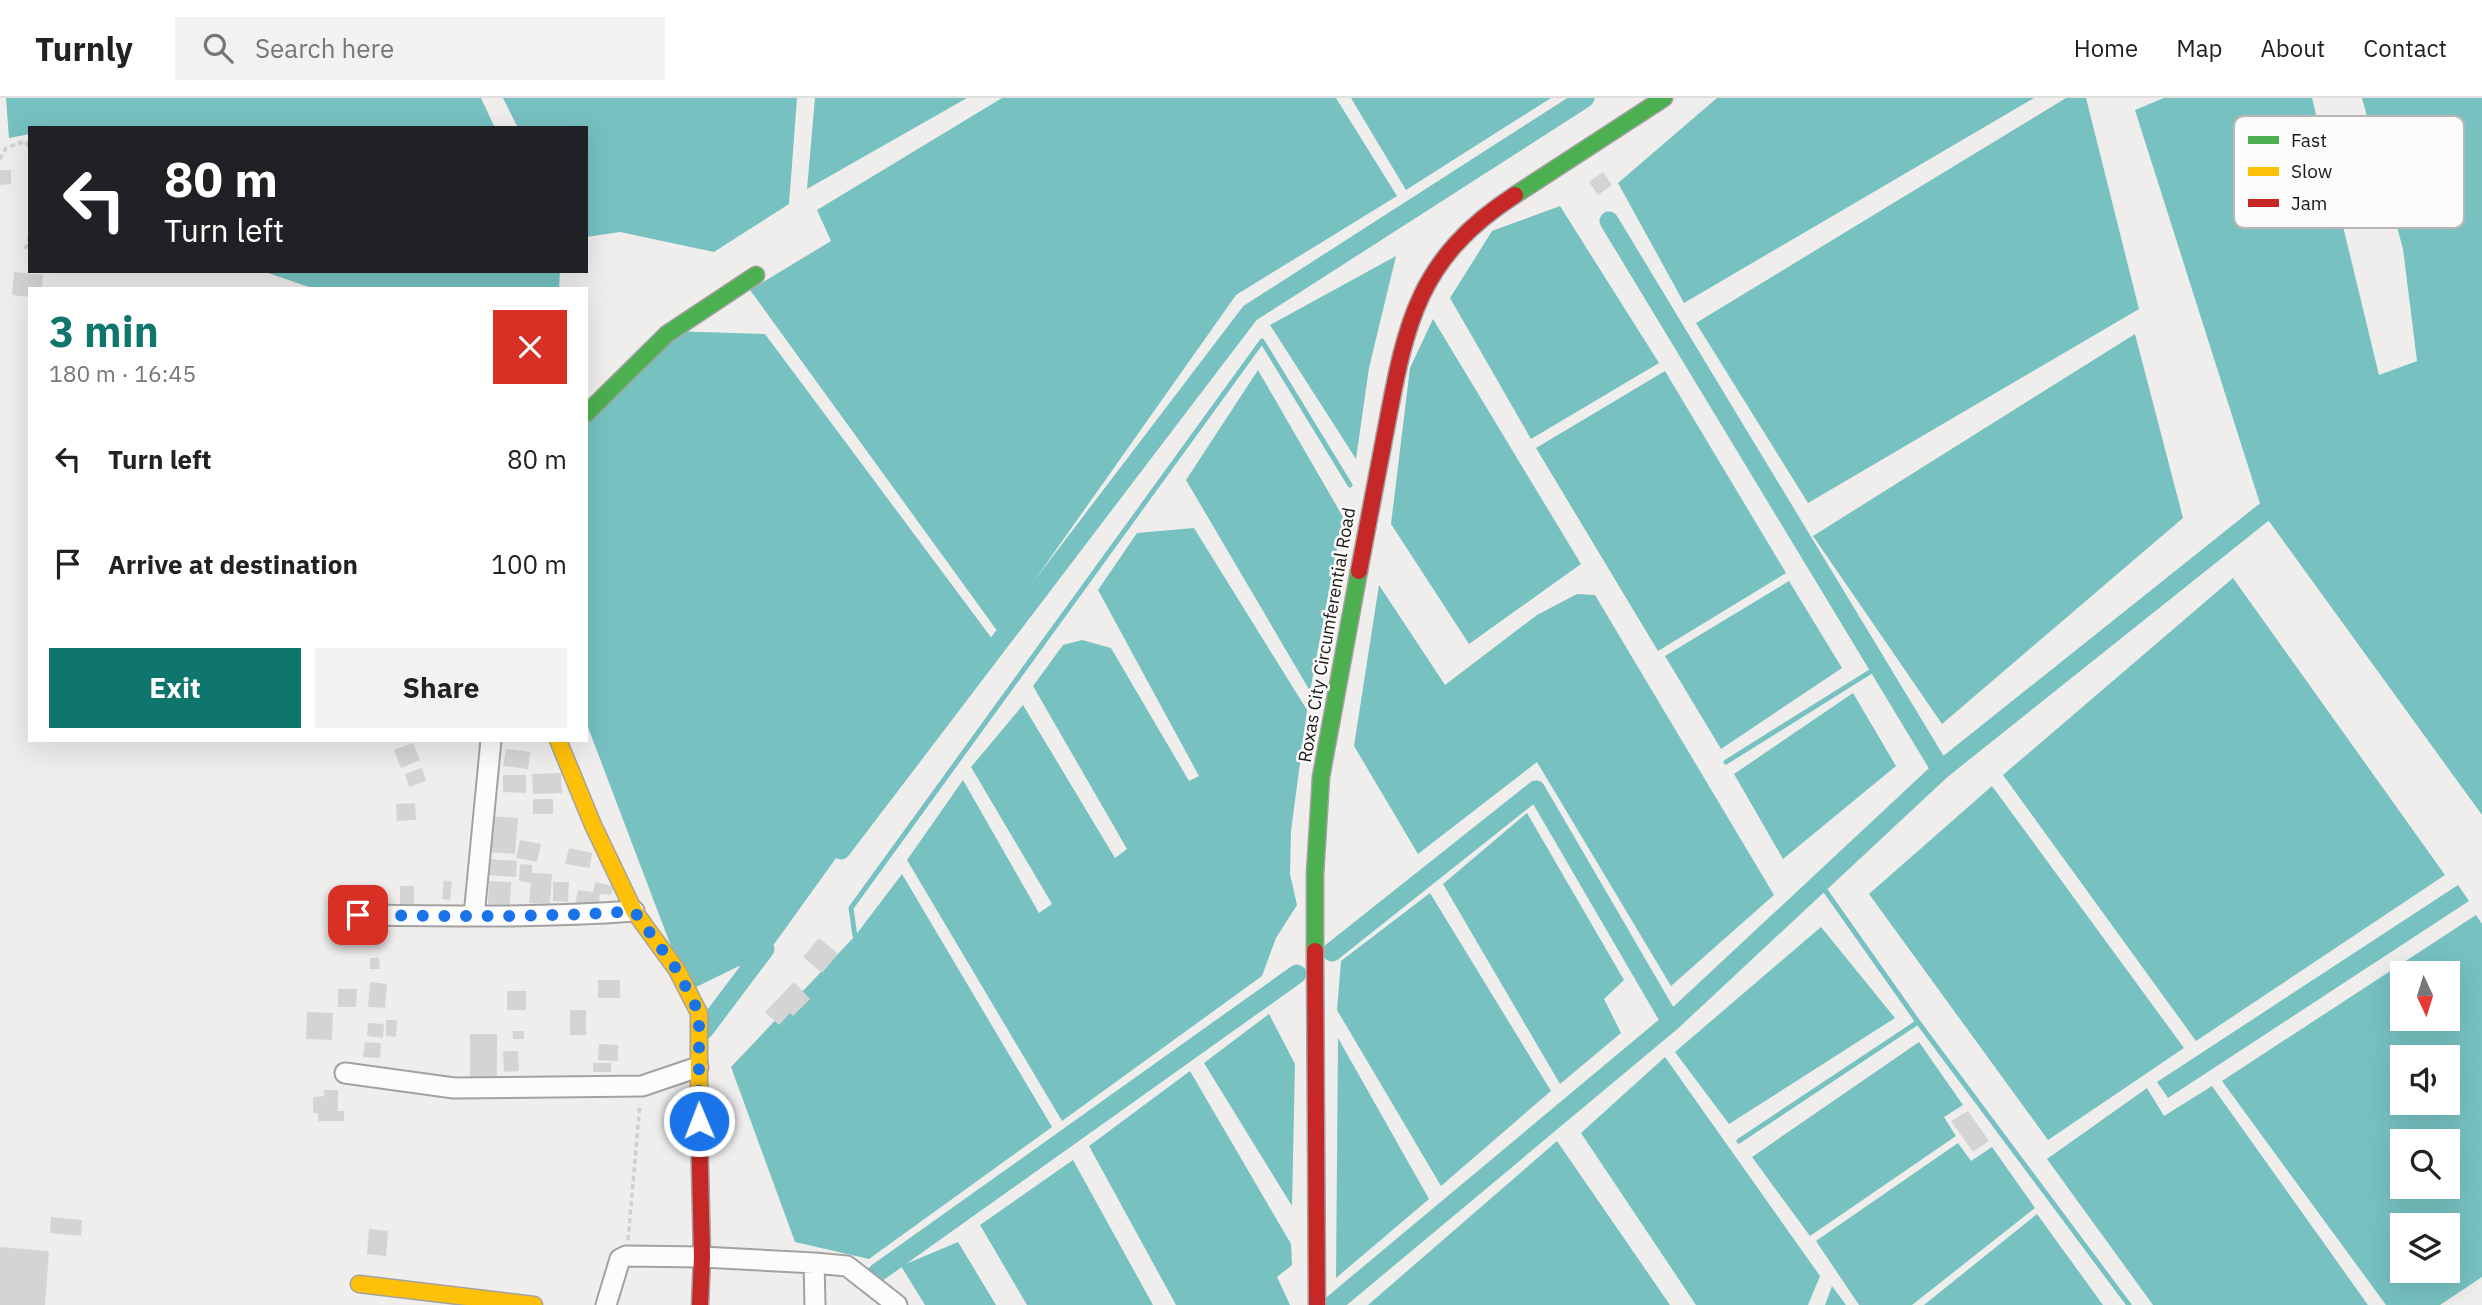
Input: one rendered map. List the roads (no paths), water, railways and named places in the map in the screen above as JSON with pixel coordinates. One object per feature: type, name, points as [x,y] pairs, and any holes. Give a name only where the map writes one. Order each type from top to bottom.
[{"type":"main road","name":"Roxas City Circumferential Road","points":[[1317,1305],[1315,874],[1321,777],[1400,352],[1411,319],[1431,276],[1465,234],[1489,212],[1664,98]]},
{"type":"main road","points":[[588,412],[667,334],[756,275]]},
{"type":"main road","points":[[559,742],[593,825],[634,911],[677,970],[699,1013],[702,1257],[700,1305]]},
{"type":"main road","points":[[359,1284],[534,1305]]},
{"type":"street","points":[[474,916],[491,742]]},
{"type":"street","points":[[358,915],[474,916],[634,911]]},
{"type":"street","points":[[345,1073],[454,1088],[642,1086],[698,1067]]},
{"type":"street","points":[[606,1305],[620,1259],[626,1256],[702,1257],[847,1266],[897,1305]]},
{"type":"street","points":[[814,1263],[815,1305]]},
{"type":"water","points":[[6,98],[481,98],[494,126],[28,126],[28,134],[9,138]]},
{"type":"water","points":[[503,98],[797,98],[789,204],[714,252],[620,232],[588,237],[588,126],[517,126]]},
{"type":"water","points":[[815,98],[967,98],[807,189]]},
{"type":"water","points":[[1002,98],[1336,98],[1397,196],[1236,295],[998,632],[750,290],[831,241],[817,210]]},
{"type":"water","points":[[1351,98],[1551,98],[1406,190]]},
{"type":"water","points":[[1717,98],[2034,98],[1684,303],[1618,183]]},
{"type":"water","points":[[2066,98],[2086,98],[2139,309],[1808,503],[1696,323]]},
{"type":"water","points":[[2164,98],[2312,98],[2316,116],[2234,116],[2234,228],[2343,228],[2379,375],[2417,361],[2403,249],[2397,228],[2464,228],[2464,116],[2367,116],[2362,98],[2482,98],[2482,815],[2263,513],[2135,110]]},
{"type":"water","points":[[1560,206],[1659,363],[1531,439],[1450,298],[1492,231]]},
{"type":"water","points":[[1396,256],[1369,368],[1356,459],[1270,325]]},
{"type":"water","points":[[268,273],[560,273],[559,287],[309,287]]},
{"type":"water","points":[[1433,319],[1581,564],[1469,644],[1391,524],[1410,368]]},
{"type":"water","points":[[672,331],[765,334],[993,640],[754,972],[739,966],[688,991],[588,727],[588,422]]},
{"type":"water","points":[[2135,334],[2183,518],[1942,724],[1813,536]]},
{"type":"water","points":[[1258,370],[1343,517],[1310,691],[1186,480]]},
{"type":"water","points":[[1665,371],[1786,573],[1658,651],[1536,448]]},
{"type":"water","points":[[1194,528],[1307,710],[1291,831],[1290,874],[1297,905],[1276,938],[1262,976],[1062,1121],[907,860],[963,780],[1039,913],[1052,904],[971,767],[1023,705],[1115,858],[1127,849],[1033,686],[1063,645],[1082,640],[1111,648],[1189,781],[1199,776],[1098,590],[1137,533]]},
{"type":"water","points":[[2233,578],[2445,875],[2196,1041],[2003,775]]},
{"type":"water","points":[[1789,581],[1842,668],[1721,749],[1665,656]]},
{"type":"water","points":[[1379,585],[1445,685],[1537,615],[1577,594],[1595,595],[1774,895],[1671,986],[1537,762],[1418,854],[1354,746]]},
{"type":"water","points":[[1853,693],[1896,766],[1783,859],[1734,774]]},
{"type":"water","points":[[1992,786],[2184,1048],[2048,1140],[1869,894]]},
{"type":"water","points":[[1527,813],[1624,980],[1604,999],[1621,1033],[1560,1084],[1443,884]]},
{"type":"water","points":[[902,874],[1052,1127],[869,1259],[795,1242],[731,1067],[855,936]]},
{"type":"water","points":[[2458,885],[2469,901],[2168,1098],[2157,1082]]},
{"type":"water","points":[[1430,893],[1551,1091],[1441,1186],[1337,1010],[1341,961]]},
{"type":"water","points":[[2476,915],[2482,924],[2482,1277],[2440,1305],[2386,1305],[2222,1081],[2390,971],[2390,1031],[2460,1031],[2460,961],[2406,961]]},
{"type":"water","points":[[1821,927],[1895,1018],[1729,1124],[1675,1052]]},
{"type":"water","points":[[1269,1014],[1295,1064],[1292,1206],[1204,1063]]},
{"type":"water","points":[[1338,1038],[1429,1199],[1336,1278]]},
{"type":"water","points":[[1919,1042],[1963,1105],[1944,1117],[1956,1136],[1810,1236],[1752,1157]]},
{"type":"water","points":[[1665,1057],[1820,1276],[1808,1305],[1696,1305],[1581,1133]]},
{"type":"water","points":[[1190,1071],[1291,1244],[1292,1265],[1277,1277],[1290,1305],[1176,1305],[1089,1146]]},
{"type":"water","points":[[2212,1086],[2368,1305],[2153,1305],[2047,1159],[2147,1088],[2164,1116]]},
{"type":"water","points":[[1557,1141],[1670,1305],[1368,1305]]},
{"type":"water","points":[[1958,1143],[1971,1161],[1992,1147],[2035,1208],[1912,1305],[1859,1305],[1816,1241]]},
{"type":"water","points":[[1073,1160],[1153,1305],[1027,1305],[980,1225]]},
{"type":"water","points":[[2037,1214],[2103,1305],[1924,1305]]},
{"type":"water","points":[[958,1242],[996,1305],[925,1305],[901,1266]]},
{"type":"water","points":[[1832,1286],[1846,1305],[1825,1305]]},
{"type":"waterway","points":[[841,850],[1250,313],[1585,98]]},
{"type":"waterway","points":[[1609,221],[1941,770]]},
{"type":"waterway","points":[[855,936],[851,908],[1262,341],[1350,485]]},
{"type":"waterway","points":[[1332,1305],[1671,1022],[1941,770],[2263,513]]},
{"type":"waterway","points":[[1726,762],[1878,667]]},
{"type":"waterway","points":[[1332,952],[1536,790],[1671,1022]]},
{"type":"waterway","points":[[1820,883],[1918,1022],[2129,1305]]},
{"type":"waterway","points":[[704,1030],[765,949]]},
{"type":"waterway","points":[[877,1273],[1297,974]]},
{"type":"waterway","points":[[1739,1141],[1918,1022]]}]
